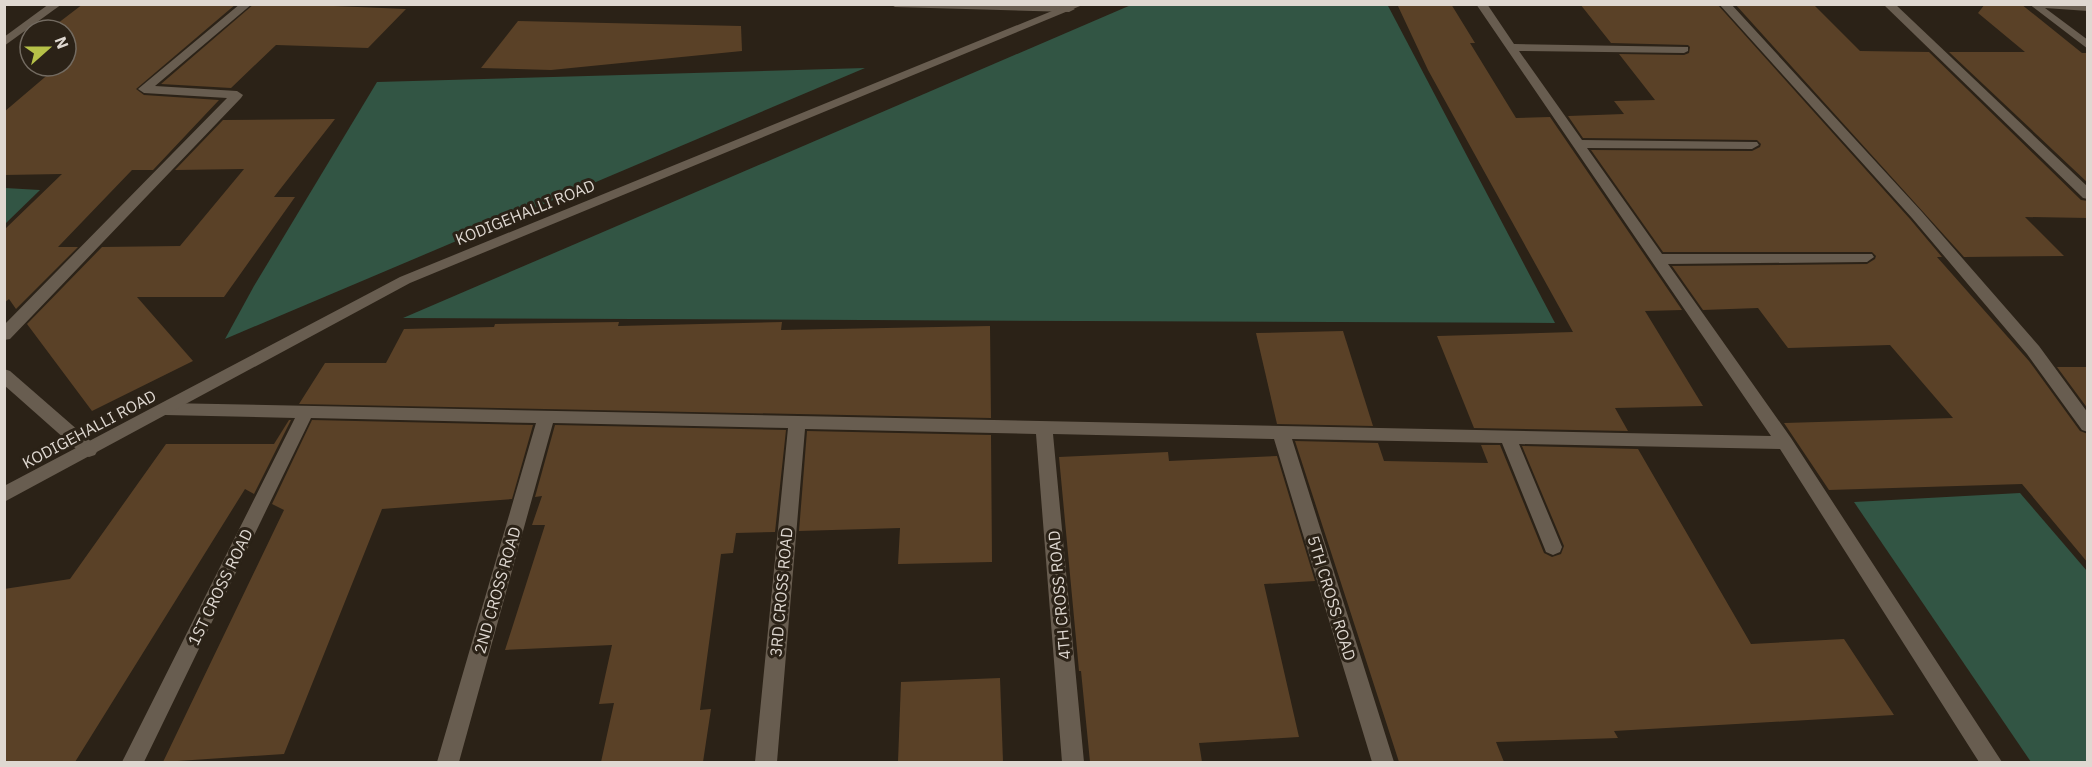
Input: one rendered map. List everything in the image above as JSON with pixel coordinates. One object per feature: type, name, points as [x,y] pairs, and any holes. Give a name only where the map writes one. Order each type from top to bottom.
[{"type":"street","points":[[4,43],[57,4]]},
{"type":"street","points":[[4,335],[237,94],[144,89],[247,4]]},
{"type":"street","points":[[895,4],[1075,7]]},
{"type":"street","points":[[1481,4],[1785,443],[1990,762]]},
{"type":"street","points":[[1724,4],[1917,215],[2032,350],[2088,426]]},
{"type":"street","points":[[1888,4],[2088,195]]},
{"type":"street","points":[[2034,4],[2088,46]]},
{"type":"street","points":[[2043,4],[2088,8]]},
{"type":"street","name":"KODIGEHALLI ROAD","points":[[4,495],[405,280],[1075,7]]},
{"type":"street","points":[[1510,47],[1684,48]]},
{"type":"street","points":[[1578,144],[1752,145]]},
{"type":"street","points":[[1658,259],[1867,257]]},
{"type":"street","points":[[4,375],[89,450]]},
{"type":"street","points":[[165,409],[1785,443]]},
{"type":"street","name":"1ST CROSS ROAD","points":[[133,762],[306,412]]},
{"type":"street","name":"2ND CROSS ROAD","points":[[448,762],[546,417]]},
{"type":"street","name":"3RD CROSS ROAD","points":[[766,762],[797,422]]},
{"type":"street","name":"4TH CROSS ROAD","points":[[1044,427],[1074,762]]},
{"type":"street","name":"5TH CROSS ROAD","points":[[1281,433],[1383,762]]},
{"type":"street","points":[[1508,437],[1553,548]]},
{"type":"green space","points":[[1387,4],[1555,323],[403,318],[1131,5]]},
{"type":"green space","points":[[865,68],[225,339],[254,286],[377,82]]},
{"type":"green space","points":[[4,188],[40,190],[5,224]]},
{"type":"green space","points":[[2020,493],[2087,571],[2087,762],[2031,762],[1854,502]]},
{"type":"building","points":[[83,4],[236,4],[136,89],[144,95],[219,100],[153,170],[132,170],[58,247],[78,247],[16,309],[9,299],[4,303],[4,230],[62,174],[4,175],[4,112],[44,78],[78,78],[78,18],[65,18]]},
{"type":"building","points":[[254,4],[336,4],[334,6],[406,9],[368,48],[276,45],[231,88],[161,84]]},
{"type":"building","points":[[1397,4],[1451,4],[1475,43],[1470,43],[1516,118],[1550,117],[1682,310],[1645,311],[1703,406],[1615,408],[1628,431],[1474,428],[1437,336],[1573,332],[1428,70]]},
{"type":"building","points":[[1580,4],[1717,4],[1910,219],[1942,257],[1937,257],[2029,361],[2080,431],[2088,434],[2088,563],[2022,484],[1829,490],[1784,423],[1953,418],[1890,345],[1788,348],[1758,308],[1703,310],[1672,266],[1867,264],[1876,256],[1872,252],[1663,252],[1591,150],[1752,151],[1761,144],[1757,140],[1583,138],[1568,116],[1624,114],[1614,101],[1655,100],[1619,54],[1684,55],[1689,53],[1690,47],[1688,45],[1611,43]]},
{"type":"building","points":[[1735,4],[1813,4],[1860,51],[1929,52],[2081,200],[2088,201],[2088,218],[2025,217],[2064,256],[1964,257]]},
{"type":"building","points":[[1985,4],[2021,4],[2082,53],[2088,53],[2088,183],[1949,52],[2025,52],[1978,13]]},
{"type":"building","points":[[518,21],[741,26],[742,51],[551,70],[481,68]]},
{"type":"building","points":[[335,119],[274,197],[295,197],[224,297],[137,297],[193,361],[92,411],[27,324],[102,247],[180,246],[244,169],[175,170],[223,120]]},
{"type":"building","points":[[619,322],[618,326],[782,322],[781,330],[990,326],[991,418],[299,404],[325,363],[386,363],[404,329],[494,327],[495,324]]},
{"type":"building","points":[[1343,331],[1373,426],[1277,424],[1256,333]]},
{"type":"building","points":[[2057,367],[2088,367],[2088,409]]},
{"type":"building","points":[[291,420],[254,494],[245,489],[75,762],[4,762],[4,589],[70,579],[166,444],[274,444]]},
{"type":"building","points":[[312,420],[533,425],[512,499],[382,509],[284,754],[163,762],[284,510],[272,504]]},
{"type":"building","points":[[555,425],[786,430],[775,532],[736,533],[733,553],[721,554],[700,710],[711,709],[703,762],[601,762],[614,703],[599,704],[612,645],[505,650],[545,525],[532,525],[542,496],[535,497]]},
{"type":"building","points":[[807,431],[991,435],[992,562],[898,564],[900,528],[799,531]]},
{"type":"building","points":[[1295,441],[1378,443],[1384,461],[1488,463],[1481,445],[1500,445],[1544,553],[1552,557],[1561,554],[1564,546],[1522,446],[1638,449],[1751,644],[1844,639],[1894,715],[1614,731],[1618,738],[1496,742],[1504,762],[1399,762]]},
{"type":"building","points":[[1168,452],[1169,461],[1277,456],[1315,581],[1264,584],[1299,737],[1199,743],[1202,762],[1090,762],[1059,457]]},
{"type":"building","points":[[1000,678],[1003,762],[898,762],[901,682]]}]
